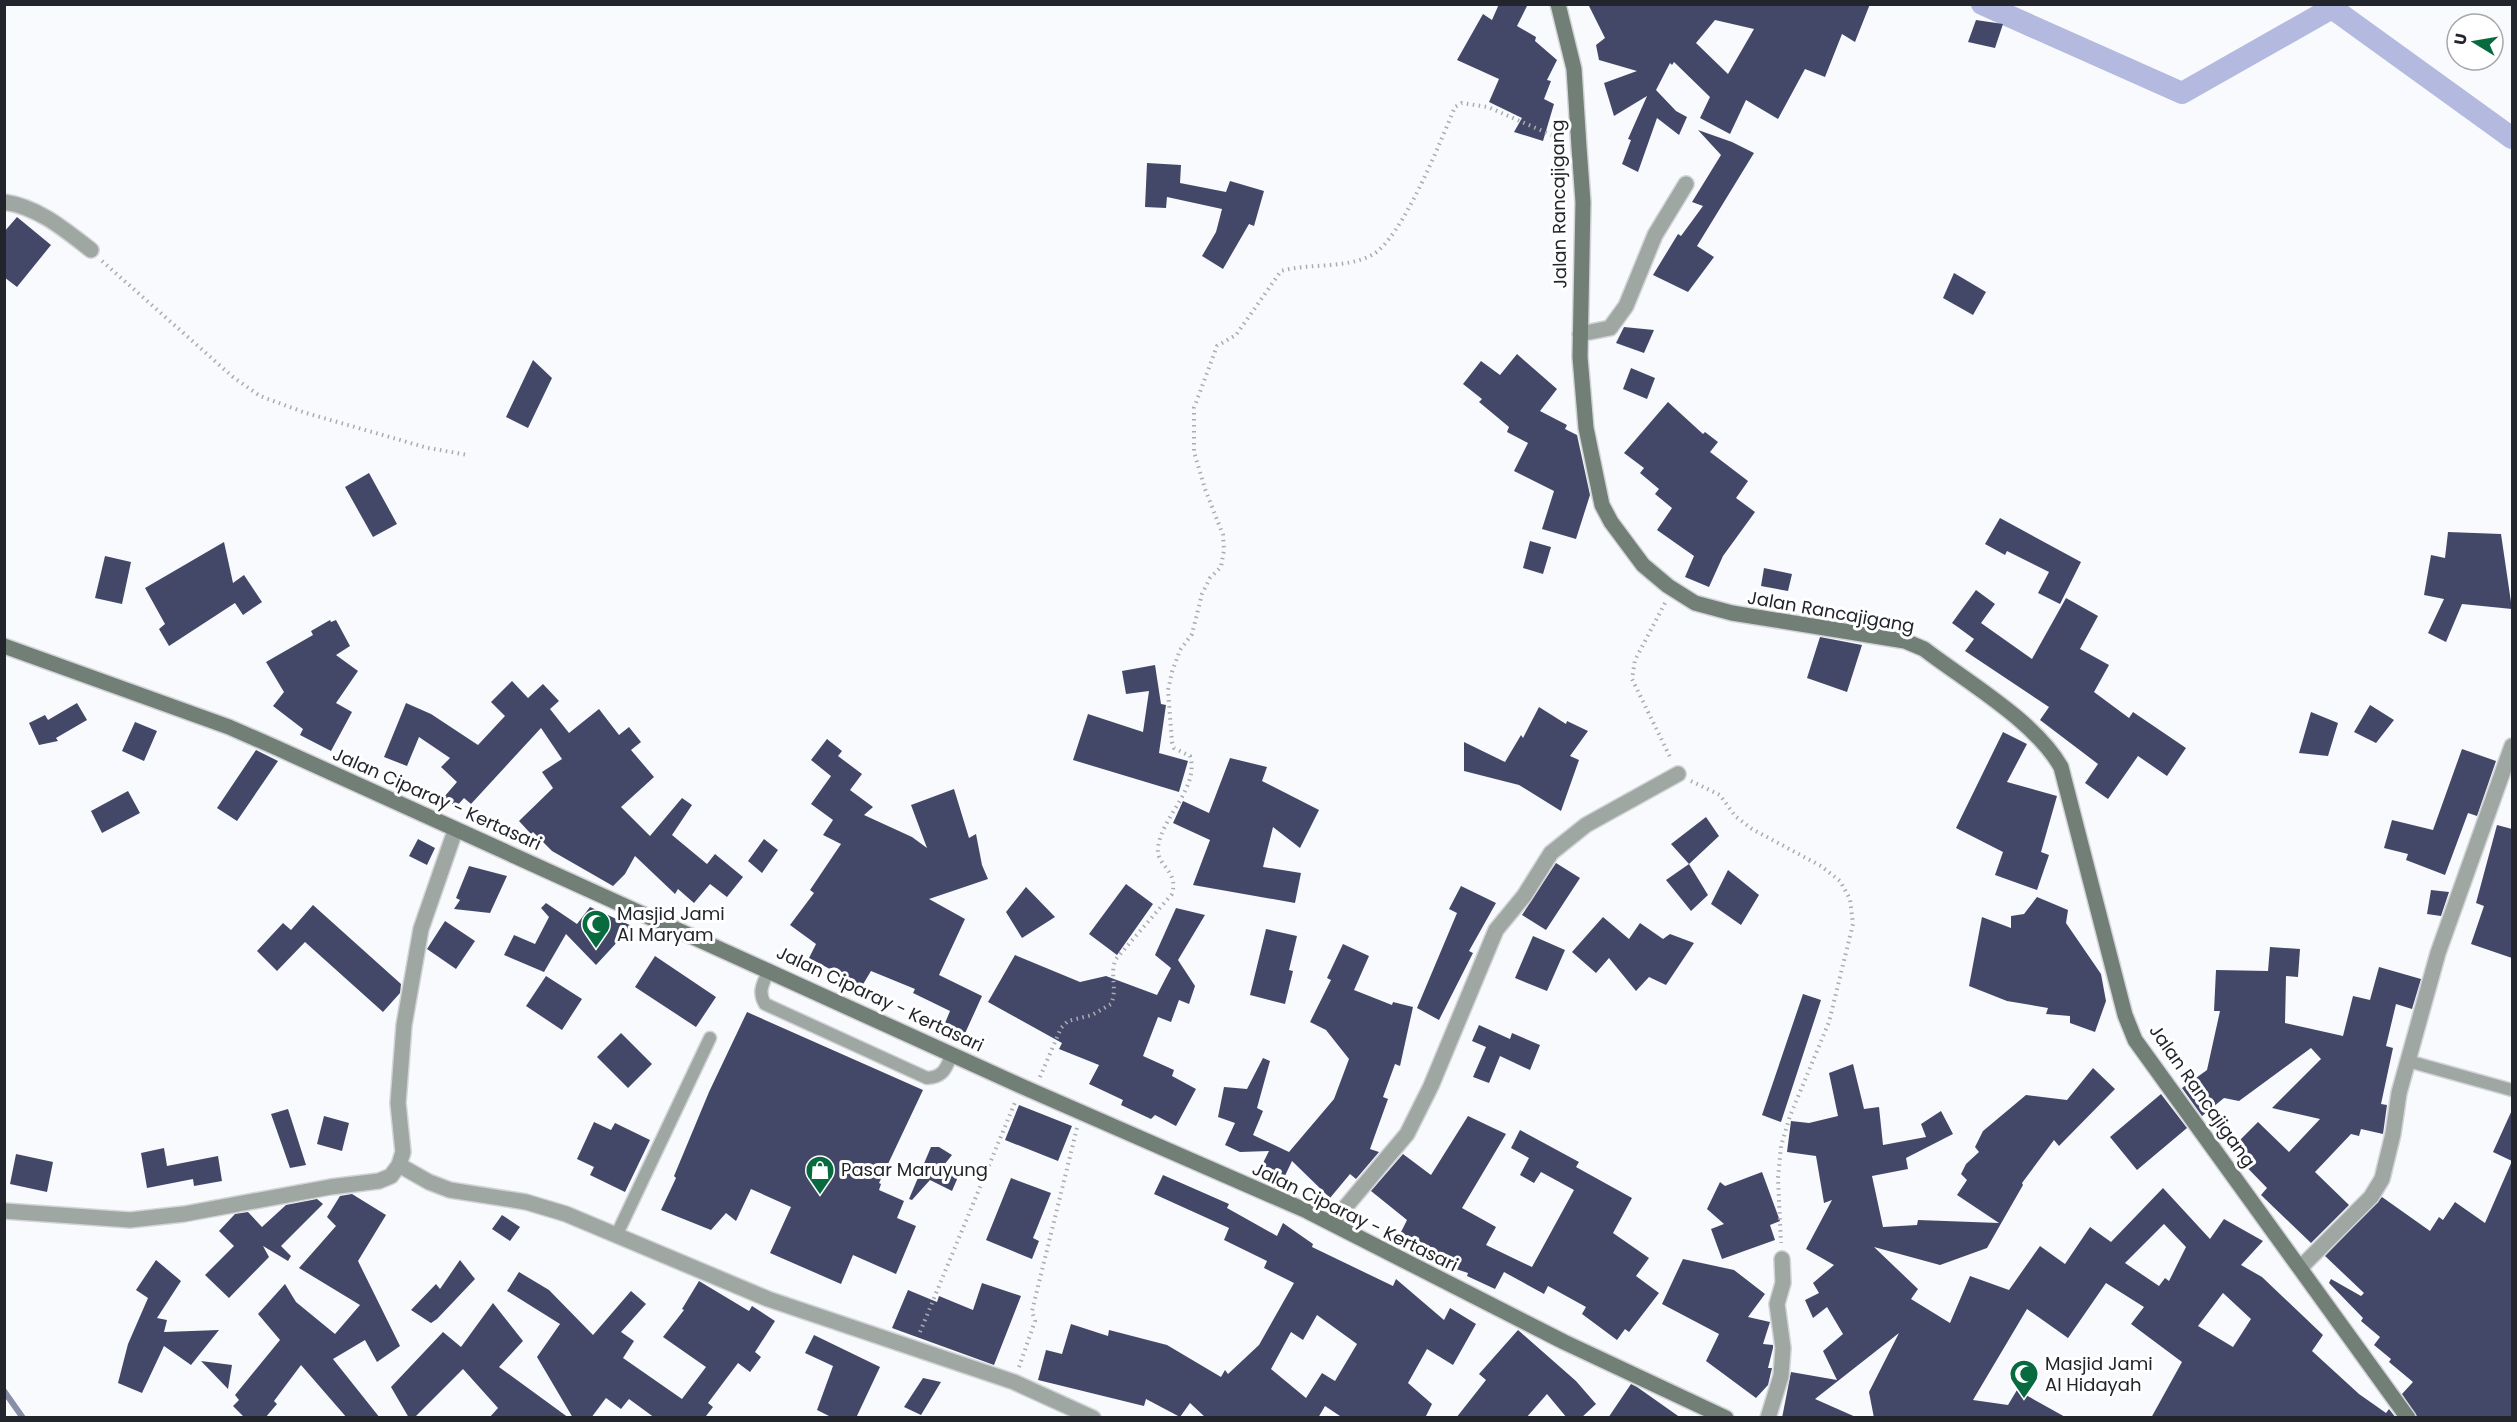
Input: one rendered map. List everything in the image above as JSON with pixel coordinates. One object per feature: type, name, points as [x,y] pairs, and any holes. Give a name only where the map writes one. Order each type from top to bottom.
[{"type":"main road","name":"Jalan Rancajigang","points":[[1558,4],[1574,69],[1582,201],[1580,334],[1586,429],[1602,505],[1611,522],[1643,565],[1695,603],[1732,613],[1905,641],[1933,656],[2034,732],[2051,749],[2061,767],[2125,1015],[2135,1040],[2408,1418]]},
{"type":"main road","name":"Jalan Ciparay - Kertasari","points":[[4,646],[229,727],[1028,1089],[1332,1223],[1564,1342],[1726,1418]]},
{"type":"street","points":[[1580,334],[1610,328],[1626,306],[1655,236],[1686,184]]},
{"type":"street","points":[[4,202],[23,205],[60,226],[90,250]]},
{"type":"street","points":[[2301,1267],[2371,1197],[2382,1179],[2408,1061],[2438,953],[2512,746]]},
{"type":"street","points":[[1332,1223],[1407,1134],[1431,1086],[1496,930],[1524,896],[1551,853],[1586,825],[1678,774]]},
{"type":"street","points":[[4,1211],[130,1220],[308,1190],[379,1181],[391,1176],[399,1165],[403,1152],[398,1103],[404,1025],[421,929],[455,831]]},
{"type":"street","points":[[399,1165],[429,1182],[450,1190],[526,1202],[617,1234],[768,1299],[1014,1382],[1093,1418]]},
{"type":"street","points":[[1768,1418],[1781,1376],[1783,1348],[1778,1304],[1783,1283],[1782,1259]]},
{"type":"lane","points":[[769,970],[761,988],[760,997],[765,1004],[927,1078],[937,1077],[944,1073],[952,1054]]},
{"type":"lane","points":[[617,1234],[710,1038]]},
{"type":"lane","points":[[2408,1061],[2512,1090]]},
{"type":"path","points":[[913,1349],[1028,1089],[1061,1029],[1068,1022],[1092,1015],[1111,1004],[1116,988],[1112,970],[1116,959],[1172,894],[1175,883],[1160,857],[1158,848],[1181,800],[1191,764],[1190,756],[1174,748],[1168,690],[1180,650],[1192,634],[1202,594],[1210,578],[1221,567],[1224,550],[1223,534],[1205,489],[1194,452],[1194,408],[1217,346],[1231,340],[1242,328],[1281,271],[1348,262],[1373,255],[1407,211],[1455,107],[1462,103],[1488,107],[1579,147]]},
{"type":"path","points":[[90,250],[233,377],[260,396],[306,413],[408,442],[468,455]]},
{"type":"path","points":[[1673,589],[1635,660],[1632,679],[1678,774],[1720,795],[1735,816],[1752,829],[1821,866],[1840,881],[1850,899],[1854,924],[1829,1022],[1790,1116],[1781,1146],[1778,1178],[1782,1259]]},
{"type":"path","points":[[1014,1382],[1035,1321],[1032,1311],[1082,1113]]},
{"type":"building","points":[[1499,4],[1528,4],[1517,26],[1536,37],[1535,41],[1557,60],[1547,80],[1551,81],[1544,99],[1554,104],[1543,141],[1514,132],[1522,118],[1489,102],[1499,79],[1457,60],[1483,14],[1492,20]]},
{"type":"building","points":[[1588,4],[1870,4],[1855,42],[1842,34],[1825,77],[1805,69],[1778,119],[1746,100],[1730,134],[1700,118],[1710,97],[1674,62],[1672,65],[1670,63],[1656,90],[1676,111],[1687,117],[1679,135],[1657,118],[1638,172],[1622,164],[1631,140],[1628,139],[1647,96],[1614,116],[1604,83],[1637,71],[1599,60],[1596,45],[1605,38]],"holes":[[[1715,20],[1754,29],[1728,74],[1696,43]]]},
{"type":"building","points":[[1976,20],[2003,24],[1995,48],[1968,42]]},
{"type":"building","points":[[1698,130],[1732,142],[1754,153],[1697,246],[1714,257],[1688,292],[1653,275],[1678,234],[1681,236],[1703,206],[1692,202],[1721,155]]},
{"type":"building","points":[[1147,163],[1181,165],[1180,183],[1226,192],[1230,181],[1264,191],[1254,226],[1249,224],[1223,269],[1202,256],[1216,232],[1222,209],[1167,197],[1166,208],[1145,207]]},
{"type":"building","points":[[17,217],[51,245],[17,287],[4,277],[4,232]]},
{"type":"building","points":[[1954,273],[1986,292],[1973,315],[1943,298]]},
{"type":"building","points":[[1624,327],[1654,330],[1644,353],[1616,343]]},
{"type":"building","points":[[1517,354],[1557,389],[1540,411],[1567,425],[1565,429],[1577,435],[1590,495],[1576,539],[1542,529],[1554,491],[1514,471],[1528,443],[1507,432],[1509,427],[1479,402],[1482,399],[1463,384],[1481,361],[1500,375]]},
{"type":"building","points":[[533,360],[552,378],[528,428],[506,417]]},
{"type":"building","points":[[1631,368],[1655,378],[1647,399],[1623,389]]},
{"type":"building","points":[[1668,402],[1703,434],[1705,432],[1718,442],[1710,452],[1748,481],[1736,498],[1755,512],[1723,556],[1709,587],[1685,577],[1694,556],[1657,530],[1672,508],[1655,494],[1659,489],[1640,473],[1644,468],[1624,453]]},
{"type":"building","points":[[369,473],[397,524],[373,537],[345,487]]},
{"type":"building","points":[[2000,518],[2081,562],[2060,604],[2038,593],[2049,572],[2007,551],[2005,555],[1985,544]]},
{"type":"building","points":[[2448,532],[2501,534],[2512,609],[2462,604],[2446,642],[2428,633],[2444,599],[2424,595],[2431,555],[2445,558]]},
{"type":"building","points":[[1530,541],[1551,547],[1543,574],[1523,568]]},
{"type":"building","points":[[224,542],[233,583],[244,575],[262,602],[243,615],[235,603],[169,646],[159,629],[165,624],[145,588]]},
{"type":"building","points":[[105,556],[131,562],[122,604],[95,598]]},
{"type":"building","points":[[1764,568],[1792,574],[1788,591],[1761,586]]},
{"type":"building","points":[[1976,590],[1995,604],[1981,623],[2032,659],[2066,598],[2098,616],[2080,649],[2109,665],[2094,692],[2129,718],[2133,712],[2186,748],[2167,776],[2138,756],[2108,799],[2085,783],[2098,764],[2040,720],[2049,707],[1965,651],[1974,639],[1952,623]]},
{"type":"building","points":[[330,620],[331,622],[336,620],[350,646],[336,655],[358,671],[336,703],[352,712],[331,751],[300,735],[303,729],[273,706],[284,692],[266,662],[313,635],[311,631]]},
{"type":"building","points":[[1820,637],[1862,645],[1847,692],[1807,678]]},
{"type":"building","points":[[1155,665],[1161,704],[1166,705],[1159,753],[1188,761],[1179,792],[1073,760],[1088,714],[1143,732],[1149,691],[1126,694],[1122,671]]},
{"type":"building","points":[[512,681],[528,698],[543,684],[559,701],[550,709],[569,733],[599,709],[619,735],[629,727],[641,742],[631,750],[654,777],[621,807],[650,836],[682,798],[692,805],[672,835],[707,864],[715,854],[743,877],[727,897],[710,884],[694,903],[678,889],[675,894],[635,856],[625,874],[613,886],[552,851],[533,832],[531,834],[519,821],[553,788],[542,772],[562,759],[541,728],[471,804],[464,798],[456,807],[444,797],[457,782],[441,767],[450,758],[419,737],[407,766],[384,757],[406,703],[431,714],[478,745],[505,716],[491,702]]},
{"type":"building","points":[[77,703],[87,720],[56,738],[58,741],[39,745],[29,723],[45,715],[48,720]]},
{"type":"building","points":[[2370,705],[2394,720],[2376,743],[2354,732]]},
{"type":"building","points":[[1539,707],[1566,724],[1567,721],[1588,731],[1570,756],[1579,760],[1561,811],[1519,785],[1464,771],[1464,742],[1505,762],[1521,735],[1523,738]]},
{"type":"building","points":[[2311,712],[2338,723],[2328,756],[2299,753]]},
{"type":"building","points":[[135,722],[157,731],[144,761],[122,751]]},
{"type":"building","points":[[2003,732],[2027,744],[2007,782],[2057,796],[2041,852],[2049,855],[2037,890],[1995,875],[2003,852],[1956,828]]},
{"type":"building","points":[[827,739],[842,751],[838,756],[862,774],[850,790],[873,807],[864,815],[912,837],[927,848],[911,805],[954,789],[969,838],[976,834],[982,865],[988,879],[929,899],[965,919],[939,975],[982,996],[962,1040],[943,1028],[950,1011],[913,993],[915,989],[871,971],[862,986],[809,958],[816,944],[790,925],[814,893],[810,890],[841,844],[823,835],[833,820],[811,804],[831,776],[811,760]]},
{"type":"building","points":[[2462,749],[2496,761],[2477,816],[2468,813],[2445,875],[2406,860],[2408,854],[2384,848],[2392,820],[2433,830]]},
{"type":"building","points":[[256,750],[278,761],[237,821],[217,808]]},
{"type":"building","points":[[1230,758],[1267,767],[1262,781],[1319,810],[1300,848],[1273,827],[1263,867],[1301,873],[1295,903],[1193,885],[1210,840],[1173,823],[1183,801],[1209,813]]},
{"type":"building","points":[[128,791],[140,813],[102,833],[91,811]]},
{"type":"building","points":[[1706,817],[1719,836],[1689,864],[1671,844]]},
{"type":"building","points":[[2497,825],[2512,829],[2512,958],[2471,944],[2484,906],[2476,903]]},
{"type":"building","points":[[418,839],[435,848],[427,865],[409,856]]},
{"type":"building","points":[[764,839],[778,850],[762,873],[748,861]]},
{"type":"building","points":[[1556,863],[1580,878],[1546,930],[1522,915]]},
{"type":"building","points":[[1689,864],[1708,895],[1691,911],[1666,880]]},
{"type":"building","points":[[469,866],[507,876],[490,913],[454,909],[460,900],[456,898]]},
{"type":"building","points":[[1728,870],[1759,895],[1741,925],[1711,904]]},
{"type":"building","points":[[1126,884],[1153,904],[1117,955],[1089,934]]},
{"type":"building","points":[[1461,886],[1496,903],[1469,951],[1473,953],[1439,1020],[1417,1008],[1457,913],[1449,909]]},
{"type":"building","points":[[1026,887],[1055,917],[1022,938],[1006,912]]},
{"type":"building","points":[[2431,890],[2449,892],[2441,916],[2427,914]]},
{"type":"building","points":[[2037,897],[2068,910],[2066,923],[2101,974],[2106,1001],[2095,1032],[2070,1023],[2070,1016],[2046,1014],[2048,1008],[2007,1001],[1969,986],[1982,917],[2011,928],[2011,916],[2024,914]]},
{"type":"building","points":[[546,903],[577,924],[590,907],[632,926],[596,965],[566,934],[544,972],[504,955],[514,935],[535,944],[549,917],[541,908]]},
{"type":"building","points":[[313,905],[401,984],[400,993],[383,1012],[305,942],[277,971],[257,951],[283,923],[291,930]]},
{"type":"building","points":[[1176,908],[1205,915],[1178,960],[1195,986],[1189,1004],[1179,1000],[1171,1022],[1158,1017],[1143,1056],[1174,1070],[1172,1076],[1196,1089],[1176,1126],[1155,1115],[1151,1119],[1121,1105],[1123,1100],[1089,1084],[1099,1065],[1059,1049],[1062,1043],[988,1002],[1015,955],[1080,982],[1106,976],[1157,995],[1171,968],[1155,955]]},
{"type":"building","points":[[1603,917],[1629,939],[1640,923],[1663,939],[1670,934],[1694,943],[1666,985],[1649,977],[1636,991],[1609,958],[1596,973],[1572,952]]},
{"type":"building","points":[[445,921],[475,941],[456,969],[427,949]]},
{"type":"building","points":[[1266,929],[1297,936],[1289,970],[1293,971],[1285,1004],[1250,995]]},
{"type":"building","points":[[1533,936],[1565,950],[1547,991],[1515,978]]},
{"type":"building","points":[[1343,944],[1369,956],[1354,990],[1392,1005],[1393,1002],[1413,1007],[1400,1066],[1395,1064],[1383,1097],[1388,1099],[1370,1149],[1379,1152],[1356,1179],[1350,1174],[1330,1198],[1292,1161],[1283,1180],[1260,1169],[1269,1151],[1240,1152],[1225,1145],[1235,1123],[1218,1117],[1224,1087],[1247,1089],[1263,1058],[1270,1061],[1257,1108],[1263,1111],[1253,1135],[1289,1152],[1334,1099],[1349,1059],[1326,1030],[1310,1022],[1331,980],[1327,978]]},
{"type":"building","points":[[2270,947],[2300,949],[2298,977],[2286,976],[2285,1023],[2343,1036],[2353,996],[2370,1000],[2379,967],[2421,979],[2412,1009],[2396,1004],[2386,1046],[2393,1048],[2381,1104],[2387,1105],[2383,1134],[2361,1129],[2359,1136],[2351,1134],[2315,1172],[2349,1205],[2311,1243],[2261,1195],[2267,1188],[2230,1150],[2258,1122],[2289,1152],[2320,1119],[2272,1108],[2321,1059],[2311,1048],[2239,1101],[2224,1098],[2202,1116],[2182,1088],[2207,1070],[2220,1011],[2214,1011],[2216,970],[2268,971]]},
{"type":"building","points":[[655,956],[716,997],[696,1027],[635,987]]},
{"type":"building","points":[[546,976],[582,999],[562,1030],[526,1006]]},
{"type":"building","points":[[1803,994],[1821,1000],[1781,1122],[1762,1115]]},
{"type":"building","points":[[747,1012],[923,1090],[879,1183],[881,1184],[879,1190],[904,1201],[897,1218],[916,1226],[896,1274],[853,1255],[841,1284],[770,1253],[791,1207],[751,1189],[736,1221],[726,1213],[711,1230],[661,1210],[676,1178],[674,1176],[709,1092]]},
{"type":"building","points":[[1479,1025],[1510,1039],[1512,1033],[1540,1045],[1530,1070],[1500,1056],[1489,1083],[1473,1077],[1486,1047],[1472,1041]]},
{"type":"building","points":[[621,1033],[652,1064],[628,1088],[597,1057]]},
{"type":"building","points":[[1853,1064],[1864,1109],[1879,1107],[1883,1145],[1926,1137],[1921,1124],[1941,1111],[1953,1134],[1906,1158],[1908,1169],[1872,1176],[1883,1227],[1917,1225],[1918,1220],[1999,1223],[1957,1195],[1967,1180],[1961,1174],[1966,1164],[1979,1152],[1975,1147],[1983,1131],[2026,1095],[2067,1100],[2093,1068],[2115,1089],[2059,1146],[2054,1140],[2022,1183],[2023,1185],[1987,1248],[1940,1265],[1874,1247],[1918,1289],[1911,1299],[1950,1323],[1970,1276],[2009,1290],[2040,1246],[2065,1264],[2090,1227],[2111,1242],[2163,1188],[2210,1239],[2224,1219],[2263,1241],[2241,1265],[2262,1277],[2323,1335],[2312,1351],[2359,1394],[2386,1413],[2389,1409],[2396,1418],[2151,1418],[2182,1362],[2131,1324],[2144,1307],[2106,1283],[2068,1338],[2027,1309],[1973,1400],[2008,1405],[2017,1390],[2067,1418],[1874,1418],[1869,1392],[1899,1333],[1815,1399],[1858,1418],[1782,1418],[1791,1372],[1837,1380],[1823,1351],[1843,1334],[1827,1307],[1813,1318],[1805,1300],[1819,1293],[1813,1283],[1834,1265],[1806,1249],[1832,1200],[1824,1203],[1816,1156],[1787,1152],[1791,1121],[1809,1123],[1838,1116],[1829,1073]],"holes":[[[2164,1224],[2186,1247],[2169,1281],[2165,1278],[2159,1286],[2125,1263]],[[2223,1293],[2251,1319],[2233,1347],[2198,1326]]]},
{"type":"building","points":[[2161,1094],[2187,1128],[2137,1170],[2110,1137]]},
{"type":"building","points":[[1019,1105],[1072,1126],[1058,1161],[1005,1140]]},
{"type":"building","points":[[288,1109],[306,1165],[290,1168],[271,1114]]},
{"type":"building","points":[[2512,1110],[2512,1161],[2493,1152]]},
{"type":"building","points":[[324,1116],[349,1123],[342,1151],[317,1144]]},
{"type":"building","points":[[1468,1116],[1506,1134],[1462,1208],[1496,1227],[1486,1245],[1532,1267],[1574,1190],[1541,1172],[1534,1183],[1520,1175],[1529,1158],[1511,1148],[1520,1130],[1579,1162],[1576,1167],[1632,1198],[1613,1233],[1649,1258],[1636,1276],[1659,1293],[1629,1332],[1625,1329],[1617,1340],[1582,1314],[1586,1307],[1548,1286],[1544,1294],[1504,1272],[1495,1289],[1467,1276],[1468,1273],[1441,1264],[1401,1232],[1407,1220],[1371,1191],[1403,1154],[1431,1175]]},
{"type":"building","points":[[594,1122],[611,1130],[615,1123],[650,1140],[625,1192],[590,1175],[594,1167],[577,1159]]},
{"type":"building","points":[[931,1147],[939,1147],[952,1155],[944,1165],[961,1170],[952,1191],[930,1180],[912,1200],[909,1199]]},
{"type":"building","points":[[164,1148],[167,1166],[218,1156],[222,1181],[194,1186],[193,1179],[147,1188],[141,1153]]},
{"type":"building","points":[[16,1154],[53,1162],[47,1192],[10,1184]]},
{"type":"building","points":[[2512,1161],[2512,1418],[2418,1418],[2402,1394],[2413,1382],[2389,1362],[2391,1359],[2374,1345],[2380,1337],[2361,1321],[2363,1318],[2329,1283],[2331,1279],[2361,1296],[2364,1293],[2325,1256],[2382,1197],[2430,1231],[2439,1217],[2443,1220],[2455,1202],[2485,1223]]},
{"type":"building","points":[[1762,1172],[1780,1221],[1770,1225],[1775,1240],[1722,1259],[1711,1229],[1724,1224],[1707,1209],[1720,1182],[1725,1186]]},
{"type":"building","points":[[1163,1175],[1229,1204],[1227,1208],[1277,1236],[1283,1223],[1313,1244],[1312,1247],[1393,1286],[1396,1279],[1444,1320],[1450,1308],[1476,1324],[1453,1365],[1427,1349],[1408,1383],[1432,1404],[1425,1418],[1343,1418],[1325,1406],[1318,1418],[1206,1418],[1190,1403],[1180,1417],[1146,1399],[1144,1406],[1038,1380],[1046,1350],[1062,1354],[1071,1324],[1108,1336],[1109,1330],[1167,1345],[1221,1377],[1225,1370],[1228,1374],[1259,1345],[1294,1283],[1264,1268],[1267,1261],[1224,1240],[1229,1228],[1154,1194]],"holes":[[[1317,1315],[1357,1344],[1335,1381],[1322,1373],[1306,1398],[1271,1369],[1291,1332],[1303,1340]]]},
{"type":"building","points":[[1011,1178],[1051,1193],[1033,1238],[1039,1241],[1032,1259],[986,1240]]},
{"type":"building","points":[[352,1194],[386,1215],[358,1261],[400,1346],[377,1362],[365,1340],[333,1359],[380,1418],[347,1418],[301,1365],[274,1401],[277,1404],[265,1418],[245,1418],[233,1406],[239,1400],[235,1395],[280,1340],[258,1314],[285,1284],[296,1302],[335,1334],[360,1305],[299,1268],[336,1226],[327,1217],[340,1196]]},
{"type":"building","points":[[317,1199],[323,1204],[281,1246],[291,1256],[288,1261],[263,1246],[269,1257],[229,1298],[205,1275],[234,1246],[219,1231],[235,1214],[248,1212],[262,1227],[286,1205]]},
{"type":"building","points":[[502,1215],[520,1227],[510,1241],[492,1229]]},
{"type":"building","points":[[1683,1259],[1734,1270],[1765,1294],[1748,1317],[1770,1322],[1763,1344],[1773,1345],[1768,1368],[1772,1368],[1768,1385],[1756,1398],[1706,1361],[1719,1334],[1662,1304]]},
{"type":"building","points":[[156,1260],[181,1281],[157,1318],[167,1320],[164,1332],[219,1330],[191,1365],[164,1346],[142,1393],[118,1383],[128,1344],[148,1298],[136,1290]]},
{"type":"building","points":[[460,1260],[475,1279],[437,1319],[431,1323],[411,1310],[436,1284],[440,1289]]},
{"type":"building","points":[[519,1272],[549,1290],[593,1335],[631,1291],[646,1304],[621,1332],[634,1341],[623,1358],[682,1399],[706,1367],[663,1337],[684,1310],[682,1309],[699,1281],[749,1311],[752,1306],[775,1321],[755,1352],[761,1357],[750,1372],[738,1363],[708,1403],[713,1407],[706,1416],[708,1418],[655,1418],[629,1399],[621,1409],[606,1398],[591,1418],[573,1418],[537,1357],[560,1324],[507,1291]]},
{"type":"building","points":[[982,1283],[1021,1296],[994,1365],[892,1328],[908,1290],[937,1302],[939,1296],[973,1310]]},
{"type":"building","points":[[493,1303],[523,1341],[499,1367],[569,1418],[489,1418],[498,1408],[463,1369],[414,1418],[409,1418],[391,1387],[443,1332],[461,1347]]},
{"type":"building","points":[[1518,1330],[1576,1381],[1596,1404],[1581,1418],[1567,1418],[1547,1394],[1526,1418],[1456,1418],[1486,1380],[1479,1374]]},
{"type":"building","points":[[814,1335],[880,1367],[856,1418],[833,1418],[817,1410],[833,1366],[805,1353]]},
{"type":"building","points":[[201,1361],[232,1365],[228,1389]]},
{"type":"building","points":[[923,1378],[941,1382],[921,1415],[904,1407]]},
{"type":"building","points":[[1631,1384],[1637,1387],[1681,1418],[1608,1418]]},
{"type":"waterway","points":[[1982,4],[2182,93],[2332,8],[2512,138]]},
{"type":"waterway","points":[[4,1391],[23,1418]]},
{"type":"place","name":"Masjid Jami Al Maryam","points":[[596,950]]},
{"type":"place","name":"Pasar Maruyung","points":[[820,1196]]},
{"type":"place","name":"Masjid Jami Al Hidayah","points":[[2024,1400]]}]
